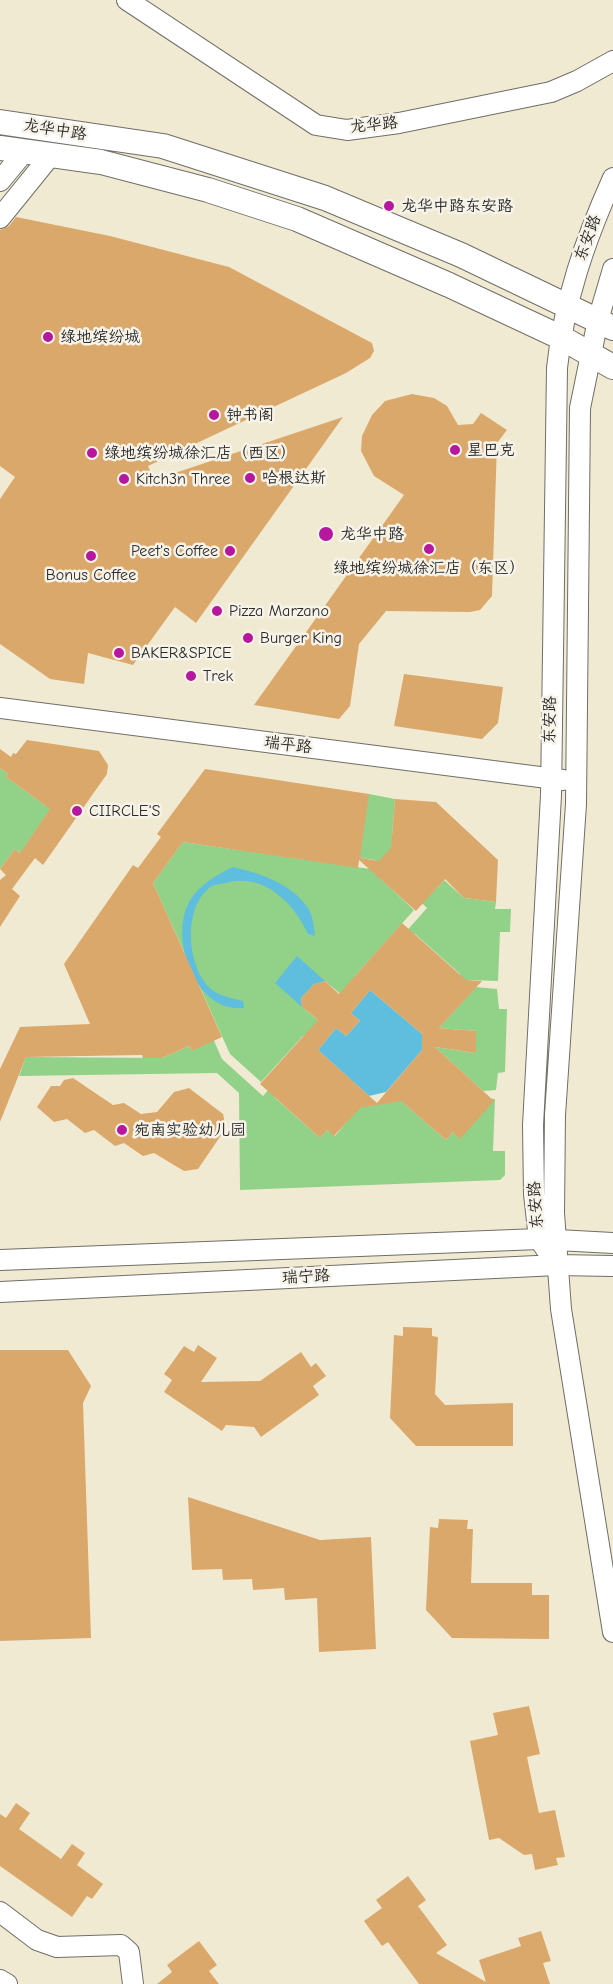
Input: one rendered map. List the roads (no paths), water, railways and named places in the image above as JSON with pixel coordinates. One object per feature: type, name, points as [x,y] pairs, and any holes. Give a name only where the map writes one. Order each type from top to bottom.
[{"type":"main road","name":"龙华中路","points":[[0,122],[163,146],[325,198],[461,255],[605,324]]},
{"type":"main road","name":"龙华中路","points":[[0,148],[101,162],[208,190],[297,219],[449,285],[560,338],[613,367]]},
{"type":"street","name":"龙华路","points":[[127,0],[316,125],[347,130],[399,123],[551,92],[613,61]]},
{"type":"street","points":[[0,182],[24,152]]},
{"type":"street","points":[[0,218],[51,155]]},
{"type":"street","name":"东安路","points":[[613,178],[580,255],[560,338],[555,409],[551,779],[533,1125],[534,1194],[557,1265],[576,1412],[613,1632]]},
{"type":"street","name":"东安路","points":[[548,1239],[576,780],[580,408],[591,355],[605,324],[613,269]]},
{"type":"street","name":"瑞平路","points":[[0,708],[551,779],[576,780]]},
{"type":"street","name":"瑞宁路","points":[[0,1260],[548,1239],[613,1243]]},
{"type":"street","name":"瑞宁路","points":[[0,1292],[557,1265],[613,1266]]},
{"type":"street","points":[[0,1912],[37,1940],[57,1947],[121,1945],[129,1952],[133,1984]]},
{"type":"water","points":[[233,867],[264,876],[293,892],[310,911],[315,936],[308,934],[286,901],[265,886],[240,881],[209,888],[200,898],[191,924],[193,954],[197,968],[212,990],[223,996],[243,1001],[244,1008],[228,1007],[214,1000],[202,989],[192,975],[183,941],[186,909],[194,895],[212,879]]},
{"type":"water","points":[[297,956],[325,981],[314,984],[301,998],[302,1007],[275,983]]},
{"type":"water","points":[[370,990],[422,1034],[422,1050],[386,1092],[369,1096],[318,1050],[336,1028],[346,1036],[360,1021],[351,1013]]},
{"type":"place","name":"龙华中路东安路","points":[[389,206]]},
{"type":"place","name":"绿地缤纷城","points":[[48,337]]},
{"type":"place","name":"钟书阁","points":[[214,415]]},
{"type":"place","name":"星巴克","points":[[455,450]]},
{"type":"place","name":"绿地缤纷城徐汇店（西区）","points":[[92,453]]},
{"type":"place","name":"哈根达斯","points":[[250,478]]},
{"type":"place","name":"Kitch3n Three","points":[[124,479]]},
{"type":"place","name":"龙华中路","points":[[326,534]]},
{"type":"place","name":"绿地缤纷城徐汇店（东区）","points":[[429,549]]},
{"type":"place","name":"Peet's Coffee","points":[[230,551]]},
{"type":"place","name":"Bonus Coffee","points":[[91,556]]},
{"type":"place","name":"Pizza Marzano","points":[[217,611]]},
{"type":"place","name":"Burger King","points":[[248,638]]},
{"type":"place","name":"BAKER&SPICE","points":[[119,653]]},
{"type":"place","name":"Trek","points":[[191,676]]},
{"type":"place","name":"CIIRCLE'S","points":[[77,811]]},
{"type":"place","name":"宛南实验幼儿园","points":[[122,1130]]}]
